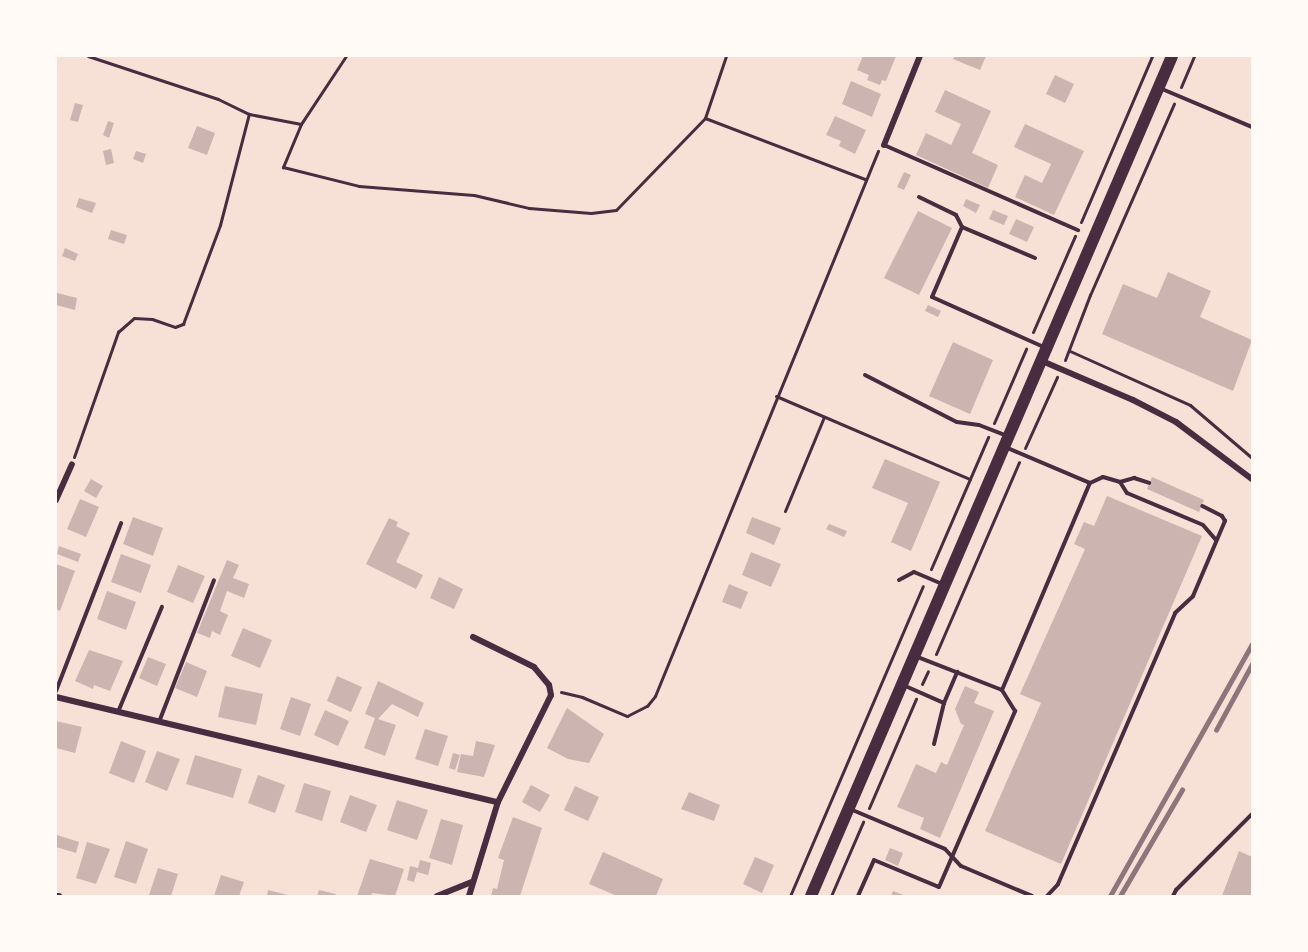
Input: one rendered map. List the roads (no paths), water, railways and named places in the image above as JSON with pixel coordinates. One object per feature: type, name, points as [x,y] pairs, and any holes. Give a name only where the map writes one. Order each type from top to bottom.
[{"type":"main road","points":[[811,897],[1172,56]]},
{"type":"street","points":[[884,145],[920,56]]},
{"type":"street","points":[[1041,361],[1176,422],[1252,479]]},
{"type":"street","points":[[56,500],[72,464]]},
{"type":"street","points":[[469,897],[498,802],[551,695],[549,685],[534,668],[473,637]]},
{"type":"street","points":[[56,697],[498,802]]},
{"type":"street","points":[[437,897],[472,882]]},
{"type":"lane","points":[[1158,87],[1252,127]]},
{"type":"lane","points":[[884,145],[1078,230]]},
{"type":"lane","points":[[919,197],[956,214],[962,227],[1035,258]]},
{"type":"lane","points":[[962,227],[932,297],[1047,348]]},
{"type":"lane","points":[[865,375],[957,422],[992,429],[1022,454],[1090,483]]},
{"type":"lane","points":[[1002,690],[1090,483],[1103,477],[1120,482],[1134,478],[1149,483]]},
{"type":"lane","points":[[1120,482],[1127,493],[1203,525],[1216,540]]},
{"type":"lane","points":[[1049,895],[1058,884],[1175,613],[1193,596],[1225,521],[1222,516],[1202,506]]},
{"type":"lane","points":[[56,691],[121,523]]},
{"type":"lane","points":[[899,580],[914,572],[945,585]]},
{"type":"lane","points":[[158,723],[214,580]]},
{"type":"lane","points":[[118,713],[162,607]]},
{"type":"lane","points":[[858,897],[874,860],[939,886],[1016,711],[1002,690],[915,656]]},
{"type":"lane","points":[[934,744],[944,703],[957,672]]},
{"type":"lane","points":[[902,685],[944,703]]},
{"type":"lane","points":[[849,809],[945,849],[969,870],[1032,897]]},
{"type":"lane","points":[[1173,897],[1176,890],[1252,814]]},
{"type":"railway","points":[[1110,896],[1252,644]]},
{"type":"railway","points":[[1216,730],[1252,664]]},
{"type":"railway","points":[[1120,896],[1182,790]]}]
